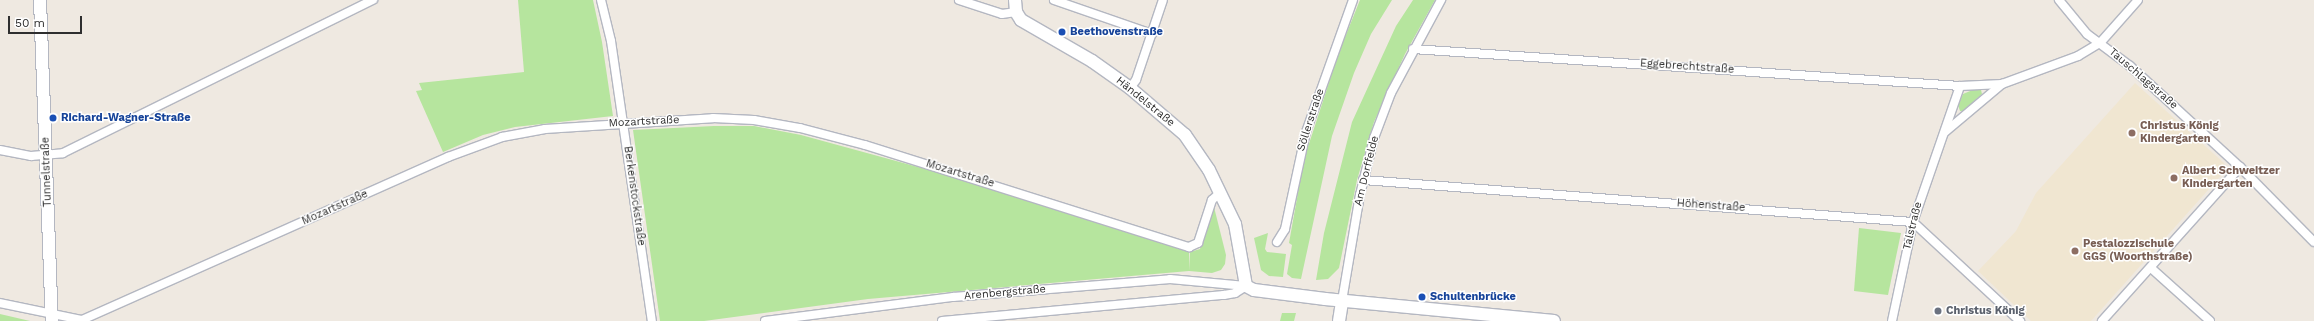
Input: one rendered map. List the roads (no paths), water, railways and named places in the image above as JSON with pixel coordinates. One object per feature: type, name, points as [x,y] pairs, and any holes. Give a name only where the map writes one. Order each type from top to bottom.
[{"type":"street","name":"Tunnelstraße","points":[[40,0],[52,318]]},
{"type":"street","points":[[0,150],[46,156],[64,153],[373,0]]},
{"type":"street","name":"Berkenstockstraße","points":[[601,0],[623,122],[652,321]]},
{"type":"street","points":[[959,0],[1002,14],[1016,12],[1016,0]]},
{"type":"street","points":[[1054,0],[1152,34]]},
{"type":"street","points":[[1130,88],[1136,80],[1163,0]]},
{"type":"street","name":"Söllerstraße","points":[[1277,242],[1285,229],[1306,132],[1353,0]]},
{"type":"street","points":[[1413,49],[1441,0]]},
{"type":"street","name":"Tauschlagstraße","points":[[2059,0],[2087,34],[2130,66],[2240,167],[2314,242]]},
{"type":"street","points":[[1960,86],[2002,84],[2078,56],[2100,43],[2138,0]]},
{"type":"street","name":"Händelstraße","points":[[1016,12],[1021,20],[1092,61],[1130,88],[1185,135],[1202,158],[1221,192],[1235,224],[1246,286]]},
{"type":"street","name":"Eggebrechtstraße","points":[[1413,49],[1960,86]]},
{"type":"street","name":"Am Dorffelde","points":[[1342,301],[1363,180],[1374,138],[1391,93],[1413,49]]},
{"type":"street","points":[[1943,134],[2002,84]]},
{"type":"street","name":"Talstraße","points":[[1892,321],[1913,222],[1960,86]]},
{"type":"street","name":"Mozartstraße","points":[[0,303],[52,318],[82,320],[441,161],[502,137],[545,129],[623,122],[713,118],[754,120],[800,128],[880,150],[1189,247],[1198,243],[1212,200],[1221,192]]},
{"type":"street","points":[[2102,321],[2240,167]]},
{"type":"street","name":"Höhenstraße","points":[[1363,180],[1913,222]]},
{"type":"street","points":[[1913,222],[2020,321]]},
{"type":"street","points":[[2151,268],[2210,321]]},
{"type":"street","name":"Arenbergstraße","points":[[765,321],[938,298],[1170,279],[1246,286],[1254,290],[1342,301],[1554,321]]},
{"type":"street","name":"Arenbergstraße","points":[[942,321],[1224,295],[1235,293],[1246,286]]},
{"type":"street","points":[[1339,321],[1342,301]]},
{"type":"place","name":"Beethovenstraße","points":[[1062,32]]},
{"type":"place","name":"Richard-Wagner-Straße","points":[[53,118]]},
{"type":"place","name":"Christus König Kindergarten","points":[[2132,133]]},
{"type":"place","name":"Albert Schweitzer Kindergarten","points":[[2174,178]]},
{"type":"place","name":"Pestalozzischule GGS (Woorthstraße)","points":[[2075,251]]},
{"type":"place","name":"Schultenbrücke","points":[[1422,297]]},
{"type":"place","name":"Christus König","points":[[1938,311]]}]
